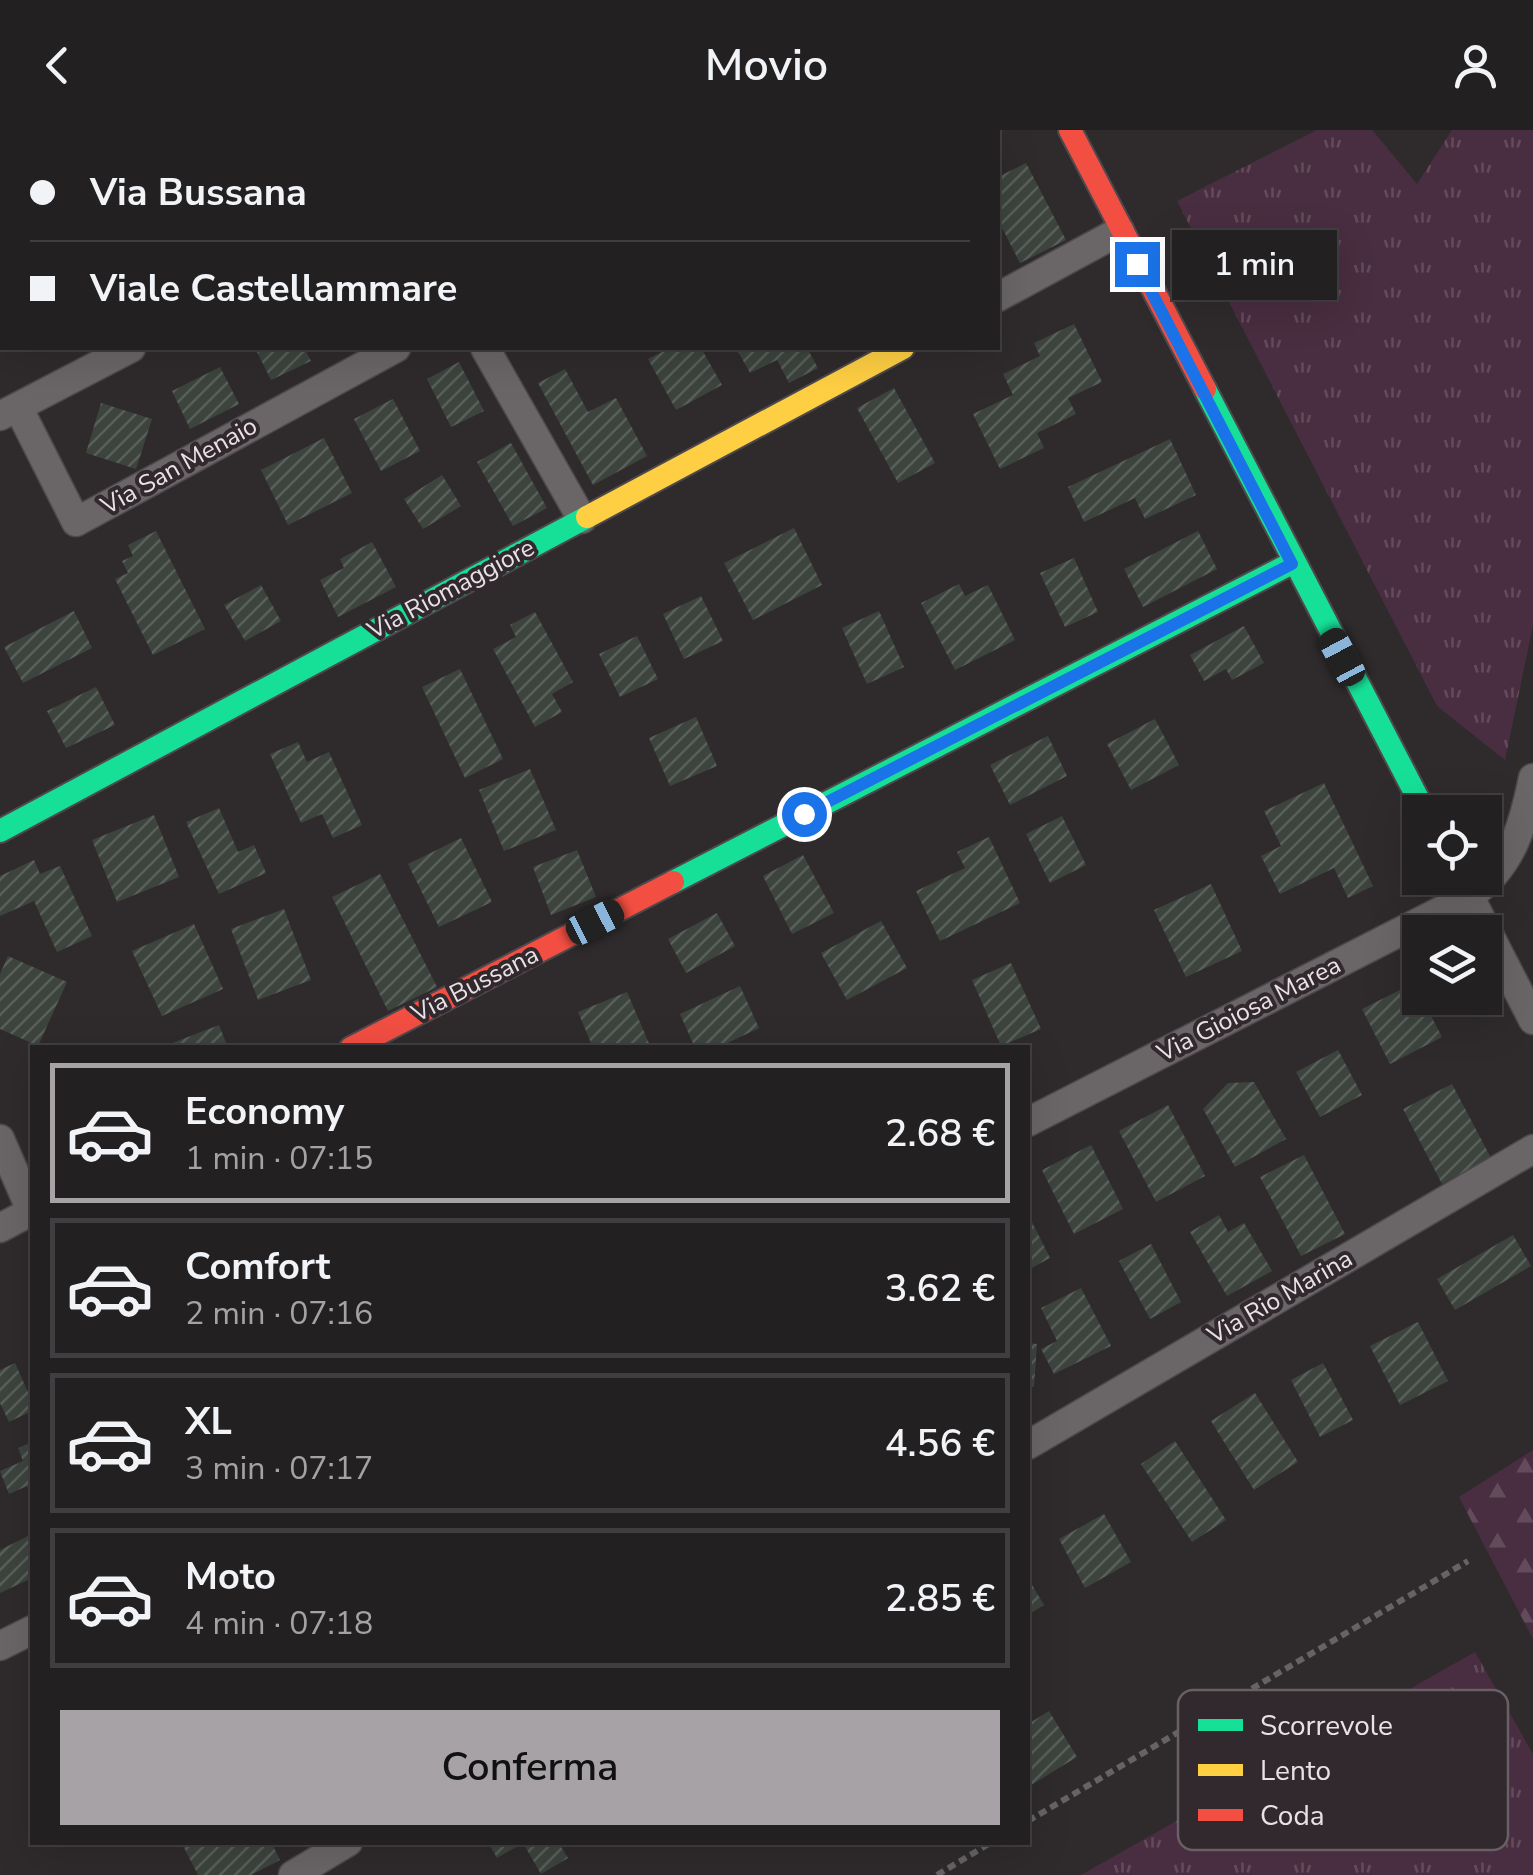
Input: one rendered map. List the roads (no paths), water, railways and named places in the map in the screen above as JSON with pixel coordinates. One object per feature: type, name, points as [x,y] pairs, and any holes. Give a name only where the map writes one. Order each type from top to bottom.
[{"type":"street","points":[[1070,130],[1292,564],[1416,795]]},
{"type":"street","points":[[1000,296],[1120,231]]},
{"type":"street","points":[[9,411],[127,350]]},
{"type":"street","name":"Via San Menaio","points":[[9,411],[76,522],[392,350]]},
{"type":"street","points":[[486,350],[582,519]]},
{"type":"street","name":"Via Riomaggiore","points":[[0,830],[899,350]]},
{"type":"street","name":"Via Bussana","points":[[357,1045],[1292,564]]},
{"type":"street","name":"Via Gioiosa Marea","points":[[1502,866],[1512,852],[1533,778]]},
{"type":"street","name":"Via Gioiosa Marea","points":[[1030,1121],[1450,895]]},
{"type":"street","points":[[1469,895],[1533,1020]]},
{"type":"street","points":[[0,1140],[30,1208]]},
{"type":"street","name":"Via Rio Marina","points":[[1030,1444],[1533,1149]]},
{"type":"street","points":[[0,1228],[30,1213]]},
{"type":"street","points":[[0,1646],[30,1631]]},
{"type":"street","points":[[293,1875],[343,1845]]}]
